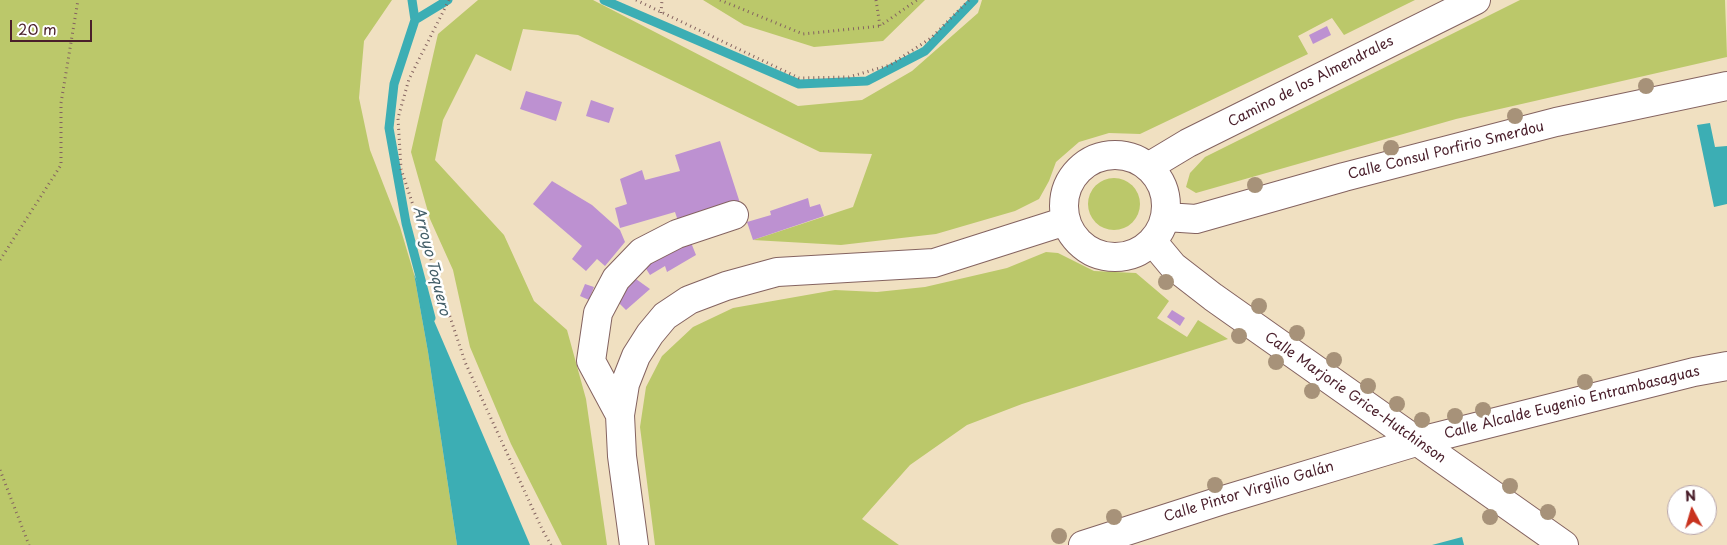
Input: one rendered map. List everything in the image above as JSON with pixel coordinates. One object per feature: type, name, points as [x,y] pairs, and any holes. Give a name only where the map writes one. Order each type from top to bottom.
[{"type":"street","name":"Camino de los Almendrales","points":[[1148,167],[1188,143],[1476,0]]},
{"type":"street","name":"Calle Consul Porfirio Smerdou","points":[[1166,217],[1196,219],[1344,177],[1547,124],[1727,86]]},
{"type":"street","points":[[1107,155],[1122,155],[1136,159],[1148,167],[1164,191],[1166,217],[1164,226],[1154,242],[1139,253],[1123,258],[1105,257],[1089,251],[1076,239],[1066,221],[1063,207],[1068,185],[1080,168],[1093,159],[1107,155]]},
{"type":"street","points":[[620,415],[591,361],[598,313],[616,279],[642,252],[677,234],[734,215]]},
{"type":"street","points":[[634,545],[622,456],[620,415],[625,384],[636,356],[650,334],[666,316],[689,300],[726,286],[777,272],[934,263],[1066,221]]},
{"type":"street","name":"Calle Marjorie Grice-Hutchinson","points":[[1154,242],[1173,266],[1213,297],[1564,545]]},
{"type":"street","name":"Calle Alcalde Eugenio Entrambasaguas","points":[[1416,442],[1694,372],[1727,366]]},
{"type":"street","name":"Calle Pintor Virgilio Galán","points":[[1083,545],[1220,501],[1416,442]]},
{"type":"path","points":[[0,260],[60,165],[61,103],[78,0]]},
{"type":"path","points":[[449,0],[409,78],[402,102],[398,118],[401,169],[465,362],[551,545]]},
{"type":"path","points":[[636,0],[799,78],[849,77],[890,65],[931,38],[970,0]]},
{"type":"path","points":[[660,13],[662,0]]},
{"type":"path","points":[[720,0],[803,34],[880,26],[917,0]]},
{"type":"path","points":[[876,0],[880,26]]},
{"type":"path","points":[[0,470],[29,545]]},
{"type":"green space","points":[[0,0],[392,0],[364,41],[359,98],[370,150],[400,227],[414,274],[428,352],[457,545],[0,545]]},
{"type":"green space","points":[[478,0],[593,0],[798,106],[862,100],[912,71],[978,13],[982,0],[1415,0],[1344,35],[1332,18],[1298,36],[1308,54],[1140,134],[1109,133],[1079,142],[1056,162],[1049,181],[1039,199],[1015,211],[936,234],[841,245],[753,240],[853,207],[872,154],[820,152],[578,35],[523,29],[511,71],[476,54],[443,120],[435,160],[504,235],[534,301],[567,330],[586,399],[607,545],[562,545],[511,444],[470,347],[453,270],[430,219],[411,152],[438,34]]},
{"type":"green space","points":[[703,0],[925,0],[883,41],[814,47],[744,25]]},
{"type":"green space","points":[[1520,0],[1725,0],[1727,57],[1456,119],[1196,193],[1186,187],[1190,173],[1205,157]]},
{"type":"green space","points":[[1109,178],[1119,178],[1133,185],[1140,199],[1140,209],[1133,223],[1119,230],[1109,230],[1099,226],[1092,219],[1088,209],[1088,199],[1092,189],[1099,182]]},
{"type":"green space","points":[[1046,252],[1058,253],[1094,271],[1136,273],[1169,301],[1157,318],[1187,337],[1198,320],[1228,339],[1022,404],[967,425],[910,465],[862,519],[899,545],[655,545],[640,427],[646,387],[662,356],[693,327],[733,308],[835,290],[877,292],[925,287],[1007,268]]},
{"type":"water","points":[[1710,123],[1715,147],[1727,146],[1727,204],[1714,207],[1697,125]]},
{"type":"water","points":[[414,274],[530,545],[457,545],[428,352]]},
{"type":"water","points":[[1462,537],[1464,545],[1432,545]]},
{"type":"building","points":[[1327,26],[1331,35],[1313,44],[1309,35]]},
{"type":"building","points":[[526,91],[562,102],[556,121],[520,109]]},
{"type":"building","points":[[591,100],[614,108],[609,123],[586,116]]},
{"type":"building","points":[[720,141],[740,203],[679,224],[675,212],[620,228],[615,208],[627,204],[620,179],[642,170],[645,180],[680,171],[675,155]]},
{"type":"building","points":[[552,181],[592,205],[620,230],[625,242],[605,266],[597,259],[586,271],[572,259],[582,246],[533,204]]},
{"type":"building","points":[[808,198],[810,207],[820,204],[824,216],[753,240],[747,222],[771,215],[770,211]]},
{"type":"building","points":[[690,240],[696,255],[667,272],[665,266],[650,275],[643,264]]},
{"type":"building","points":[[636,279],[650,289],[626,310],[616,300]]},
{"type":"building","points":[[585,284],[594,287],[589,300],[580,296]]},
{"type":"building","points":[[1172,310],[1185,318],[1180,326],[1167,317]]},
{"type":"waterway","points":[[412,0],[415,20]]},
{"type":"waterway","name":"Arroyo Toquero","points":[[431,318],[406,223],[389,128],[394,84],[415,20],[448,0]]},
{"type":"waterway","name":"Arroyo Toquero","points":[[604,0],[799,84],[867,81],[925,51],[974,0]]}]
